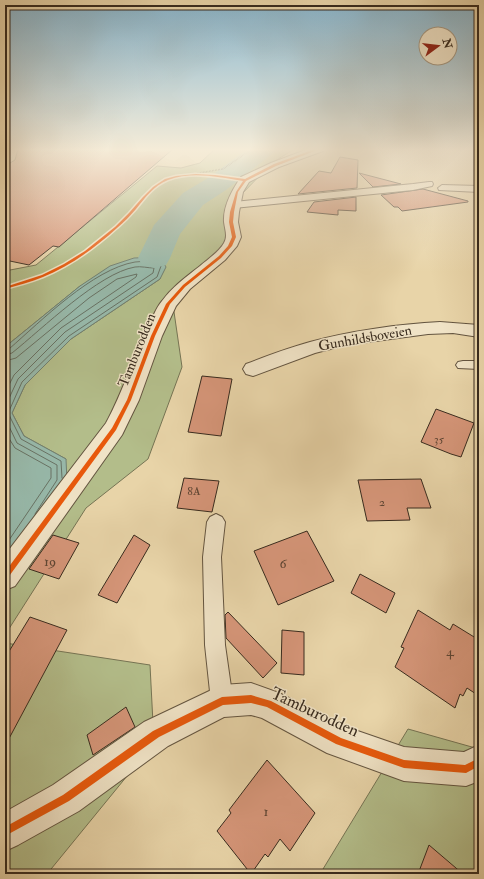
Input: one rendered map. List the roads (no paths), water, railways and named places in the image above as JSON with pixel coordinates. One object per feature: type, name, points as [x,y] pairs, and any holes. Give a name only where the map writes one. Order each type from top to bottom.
[{"type":"street","name":"Tamburodden","points":[[5,576],[114,429],[129,400],[153,336],[168,304],[184,286],[220,257],[230,246],[234,237],[231,222],[237,190]]},
{"type":"street","name":"Gunhildsboveien","points":[[253,369],[315,346],[338,340],[405,330],[444,327],[479,331]]},
{"type":"street","name":"Tamburodden","points":[[5,832],[66,798],[156,734],[222,701],[251,699],[268,704],[339,741],[404,764],[466,769],[479,762]]},
{"type":"lane","points":[[234,205],[383,190]]},
{"type":"lane","points":[[463,365],[479,365]]},
{"type":"lane","points":[[216,522],[212,556],[216,646],[222,701]]},
{"type":"water","points":[[160,257],[166,267],[160,279],[71,339],[25,385],[12,413],[24,436],[66,459],[67,482],[5,570],[5,347],[80,286],[110,266],[134,258]]},
{"type":"waterway","points":[[154,258],[165,232],[193,199],[207,190]]}]
